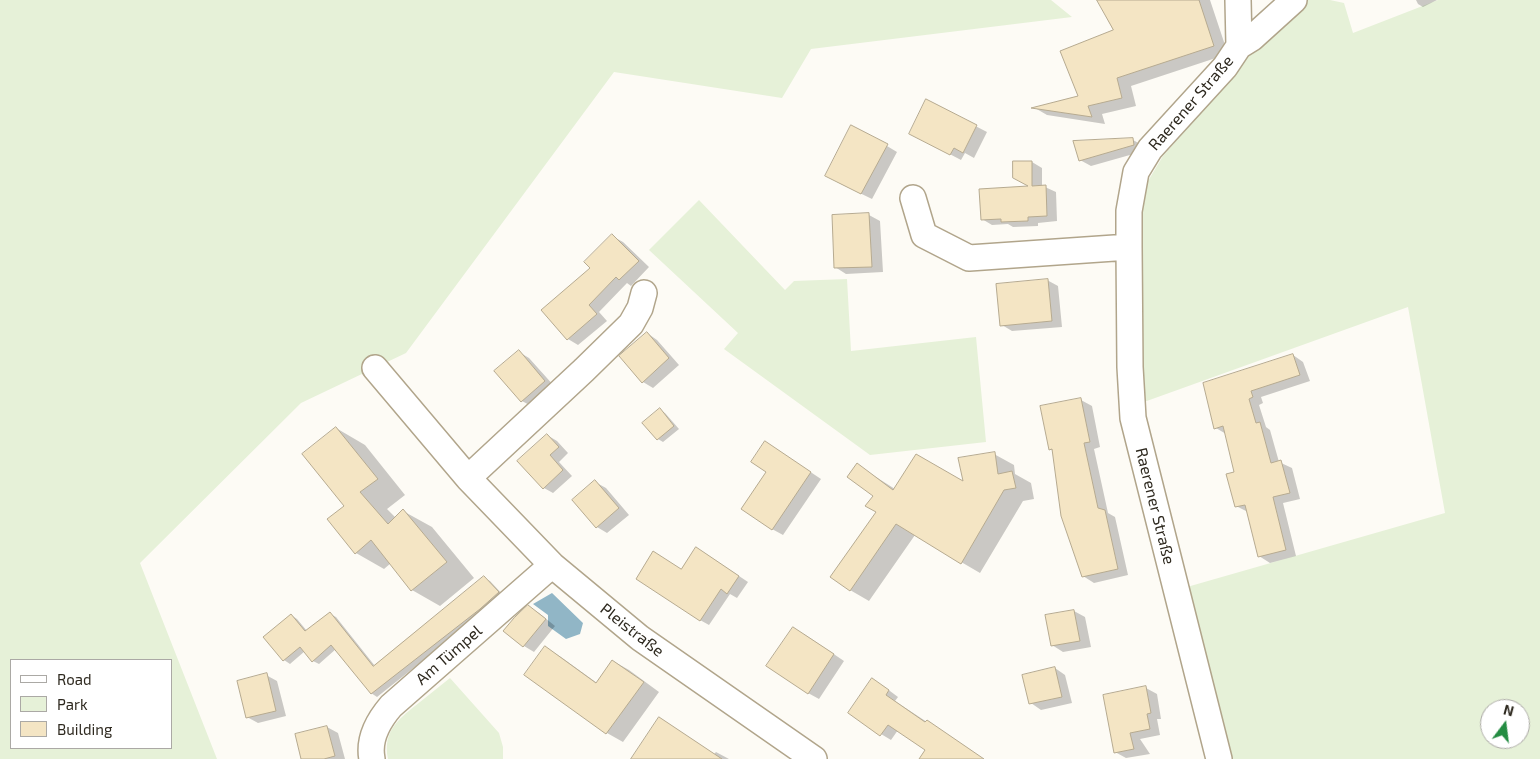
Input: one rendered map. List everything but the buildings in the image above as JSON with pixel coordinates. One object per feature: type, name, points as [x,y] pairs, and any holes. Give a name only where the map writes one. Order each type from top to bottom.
[{"type":"street","name":"Raerener Straße","points":[[1238,0],[1239,46]]},
{"type":"street","name":"Raerener Straße","points":[[1219,759],[1133,418],[1130,367],[1130,211],[1136,172],[1150,149],[1225,67],[1239,46],[1252,38],[1294,0]]},
{"type":"street","points":[[913,198],[924,235],[969,258],[1129,247]]},
{"type":"street","points":[[468,478],[584,370],[630,324],[640,308],[644,293]]},
{"type":"street","name":"Pleistraße","points":[[375,368],[468,478],[552,565],[640,638],[814,759]]},
{"type":"street","name":"Am Tümpel","points":[[372,759],[374,732],[380,718],[390,706],[552,565]]},
{"type":"green space","points":[[0,0],[1051,0],[1072,17],[811,49],[782,98],[614,72],[406,353],[301,403],[140,563],[217,759],[0,759]]},
{"type":"green space","points":[[1303,0],[1330,0],[1344,3],[1353,33],[1438,0],[1540,0],[1540,759],[1227,759],[1187,587],[1445,513],[1408,307],[1144,402],[1140,345],[1141,263],[1142,212],[1148,181],[1163,156],[1216,95],[1256,42]]},
{"type":"green space","points":[[699,200],[785,290],[794,281],[847,279],[851,351],[976,337],[986,442],[870,455],[724,349],[738,333],[649,250]]},
{"type":"green space","points":[[450,678],[499,733],[503,747],[503,759],[388,759],[388,740],[394,726]]},
{"type":"water","points":[[552,593],[583,623],[580,634],[566,639],[548,626],[548,615],[533,604]]}]
